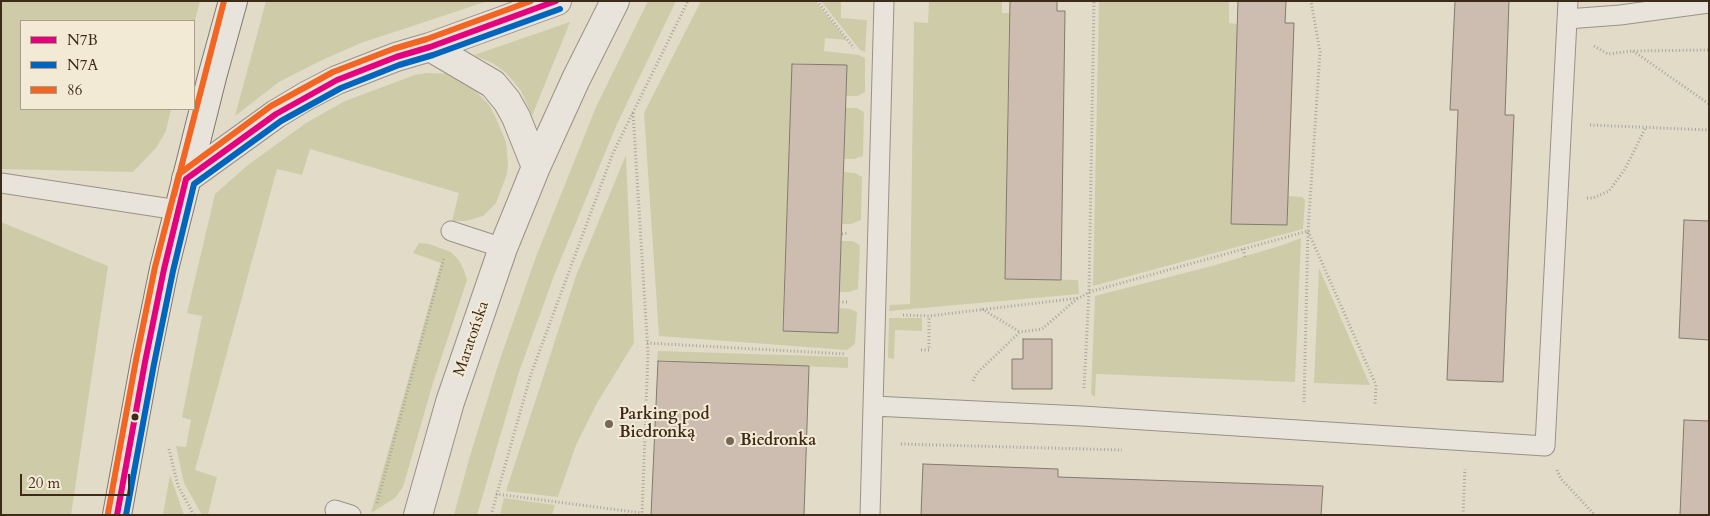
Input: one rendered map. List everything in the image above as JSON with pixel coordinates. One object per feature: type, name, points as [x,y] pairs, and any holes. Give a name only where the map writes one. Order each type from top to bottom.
[{"type":"street","points":[[117,515],[144,362],[178,210],[233,1]]},
{"type":"street","points":[[186,179],[267,120],[337,80],[396,57],[430,47],[557,1]]},
{"type":"street","name":"Maratońska","points":[[418,515],[453,393],[503,248],[536,166],[576,78],[615,1]]},
{"type":"street","points":[[430,47],[493,84],[516,117],[536,166]]},
{"type":"lane","points":[[870,515],[884,1]]},
{"type":"lane","points":[[873,406],[1082,416],[1545,446],[1568,10],[1620,15],[1709,3]]},
{"type":"lane","points":[[1,183],[178,210]]},
{"type":"lane","points":[[451,231],[503,248]]},
{"type":"path","points":[[491,515],[531,374],[613,153],[688,1]]},
{"type":"path","points":[[817,1],[856,50]]},
{"type":"path","points":[[1082,416],[1090,292],[1094,1]]},
{"type":"path","points":[[1303,430],[1308,232],[1320,52],[1311,1]]},
{"type":"path","points":[[1632,51],[1709,104]]},
{"type":"path","points":[[496,494],[642,514],[647,343],[633,111]]},
{"type":"path","points":[[1562,123],[1709,130]]},
{"type":"path","points":[[1558,197],[1593,198],[1608,191],[1625,168],[1646,127]]},
{"type":"path","points":[[376,506],[451,231]]},
{"type":"path","points":[[958,410],[977,373],[1020,332],[1042,329],[1079,298],[1090,292],[1308,232]]},
{"type":"path","points":[[1308,232],[1376,385],[1374,435]]},
{"type":"path","points":[[1243,249],[1244,257]]},
{"type":"path","points":[[875,315],[929,316],[1079,298]]},
{"type":"path","points":[[981,309],[1020,332]]},
{"type":"path","points":[[921,350],[929,350],[929,316]]},
{"type":"path","points":[[647,343],[874,355]]},
{"type":"path","points":[[1463,515],[1467,440]]},
{"type":"path","points":[[1545,446],[1562,479],[1595,515]]},
{"type":"path","points":[[169,449],[178,486],[194,515]]},
{"type":"shaded area","points":[[1,1],[200,1],[195,20],[20,20],[20,110],[171,110],[166,131],[156,148],[133,172],[1,169]]},
{"type":"shaded area","points":[[266,1],[488,1],[361,43],[320,61],[279,82],[235,116]]},
{"type":"shaded area","points":[[648,1],[676,1],[617,124],[555,273],[519,372],[477,515],[454,515],[499,362],[537,254],[596,107]]},
{"type":"shaded area","points":[[701,1],[815,1],[847,40],[825,38],[824,51],[859,55],[865,58],[865,92],[858,96],[846,96],[847,66],[793,63],[782,331],[838,333],[839,308],[850,309],[857,312],[855,344],[847,350],[659,336],[644,113]]},
{"type":"shaded area","points":[[821,1],[841,1],[841,18],[867,20],[865,52],[860,50]]},
{"type":"shaded area","points":[[929,1],[1002,1],[1002,13],[1009,13],[1005,278],[1078,280],[1079,294],[889,311],[890,305],[910,304],[914,22],[928,23]]},
{"type":"shaded area","points":[[1099,1],[1229,1],[1229,23],[1238,24],[1231,223],[1287,225],[1288,196],[1302,197],[1305,200],[1303,229],[1093,286]]},
{"type":"shaded area","points":[[570,22],[532,116],[521,91],[505,72],[494,64],[474,55]]},
{"type":"shaded area","points":[[427,73],[452,74],[471,86],[489,105],[495,116],[506,142],[508,164],[507,174],[496,203],[483,216],[466,221],[452,221],[459,193],[310,149],[302,175],[277,169],[195,470],[217,477],[208,515],[202,515],[184,483],[176,446],[186,447],[191,420],[182,417],[202,316],[187,313],[215,194],[248,165],[306,123],[345,101],[415,75]]},
{"type":"shaded area","points":[[846,108],[857,108],[864,112],[863,156],[854,159],[844,159]]},
{"type":"shaded area","points":[[626,155],[634,343],[597,403],[576,445],[558,497],[506,491],[576,276]]},
{"type":"shaded area","points":[[844,172],[855,173],[862,177],[861,220],[851,224],[842,224]]},
{"type":"shaded area","points":[[1,222],[108,266],[71,515],[1,515]]},
{"type":"shaded area","points":[[1301,238],[1295,382],[1096,374],[1095,397],[1091,394],[1095,296],[1212,266]]},
{"type":"shaded area","points":[[841,241],[852,241],[860,245],[858,289],[849,292],[840,292]]},
{"type":"shaded area","points":[[419,243],[429,244],[451,252],[458,259],[467,280],[433,383],[403,487],[395,498],[371,513],[441,263],[413,253]]},
{"type":"shaded area","points":[[1319,268],[1370,385],[1314,383]]},
{"type":"shaded area","points":[[889,318],[922,318],[922,331],[895,330],[894,359],[888,358]]},
{"type":"shaded area","points":[[658,351],[848,357],[848,368],[657,360]]},
{"type":"shaded area","points":[[170,475],[184,515],[163,515]]},
{"type":"shaded area","points":[[504,498],[555,505],[552,515],[500,515]]},
{"type":"building","points":[[1010,1],[1057,1],[1057,11],[1065,11],[1061,280],[1005,279]]},
{"type":"building","points":[[1238,1],[1286,1],[1285,23],[1294,23],[1287,225],[1231,224]]},
{"type":"building","points":[[1455,1],[1509,1],[1505,115],[1514,115],[1503,382],[1447,380],[1458,110],[1450,110]]},
{"type":"building","points":[[792,64],[847,65],[838,333],[783,331]]},
{"type":"building","points":[[1684,220],[1709,221],[1709,340],[1679,338]]},
{"type":"building","points":[[1023,339],[1052,339],[1052,389],[1012,389],[1012,359],[1023,359]]},
{"type":"building","name":"Biedronka","points":[[658,361],[809,366],[804,515],[651,515]]},
{"type":"building","points":[[1684,420],[1709,421],[1709,515],[1680,515]]},
{"type":"building","points":[[923,464],[1058,469],[1058,477],[1323,486],[1321,515],[921,515]]},
{"type":"transit line","name":"86","points":[[174,195],[224,1]]},
{"type":"transit line","name":"86","points":[[108,513],[155,267],[179,174],[271,106],[333,72],[531,1]]},
{"type":"transit line","name":"N7B","points":[[117,515],[164,269],[186,179],[276,114],[337,80],[396,57],[430,47],[556,1]]},
{"type":"transit line","name":"N7A","points":[[126,515],[173,271],[194,184],[281,121],[341,88],[399,65],[433,55],[560,9]]},
{"type":"place","name":"Parking pod Biedronką","points":[[609,424]]},
{"type":"place","name":"Biedronka","points":[[730,441]]}]
